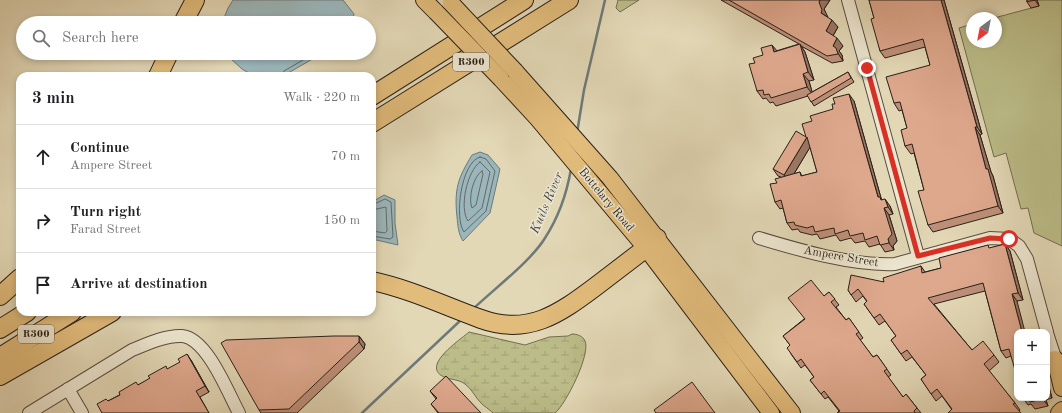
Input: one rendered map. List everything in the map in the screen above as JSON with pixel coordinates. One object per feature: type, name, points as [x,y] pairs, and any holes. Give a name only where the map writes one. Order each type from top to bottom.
[{"type":"highway","points":[[187,16],[195,0]]},
{"type":"highway","name":"R300","points":[[376,93],[524,0]]},
{"type":"highway","name":"R300","points":[[376,121],[569,0]]},
{"type":"highway","points":[[160,72],[165,60]]},
{"type":"highway","points":[[376,282],[429,298],[482,319],[508,325],[532,323],[566,309],[652,243]]},
{"type":"highway","points":[[0,296],[16,282]]},
{"type":"highway","name":"R300","points":[[0,329],[21,316]]},
{"type":"highway","name":"R300","points":[[0,356],[65,316]]},
{"type":"highway","points":[[0,376],[105,316]]},
{"type":"main road","name":"Bottelary Road","points":[[424,0],[538,119],[602,195],[652,243],[792,413]]},
{"type":"main road","name":"Bottelary Road","points":[[450,2],[545,103],[610,178],[652,243],[771,413]]},
{"type":"main road","points":[[1057,360],[1062,388]]},
{"type":"main road","points":[[1059,413],[1062,410]]},
{"type":"street","points":[[848,0],[918,256]]},
{"type":"street","name":"Ampere Street","points":[[759,238],[782,245],[870,264],[895,264],[918,256],[990,238],[1004,238],[1014,242],[1027,259],[1046,329]]},
{"type":"street","points":[[29,413],[132,350],[171,337],[182,336],[194,340],[206,351],[239,413]]},
{"type":"street","name":"Ampere Street","points":[[1050,341],[1062,376]]},
{"type":"street","points":[[68,389],[82,413]]},
{"type":"green space","points":[[618,0],[639,0],[620,12],[616,8]]},
{"type":"green space","points":[[1037,0],[1062,0],[1062,246],[1034,233],[1028,208],[1021,209],[1006,153],[994,157],[959,28],[966,26],[966,48],[1002,48],[1002,16],[1039,6]]},
{"type":"green space","points":[[469,332],[525,345],[549,337],[568,336],[572,334],[583,338],[586,347],[581,367],[571,390],[560,408],[555,413],[493,413],[481,403],[470,388],[465,384],[460,381],[444,377],[438,372],[437,366],[444,353]]},
{"type":"water","points":[[233,0],[343,0],[354,14],[354,16],[225,16]]},
{"type":"water","points":[[232,60],[311,60],[290,72],[247,72]]},
{"type":"water","points":[[480,152],[488,155],[500,169],[490,213],[463,241],[458,226],[456,207],[458,184],[463,170],[472,155]]},
{"type":"water","points":[[384,195],[395,200],[395,223],[398,245],[376,240],[376,200]]},
{"type":"building","points":[[729,0],[820,0],[819,2],[822,10],[821,13],[832,20],[826,31],[837,38],[833,46],[836,48],[838,54],[827,56]]},
{"type":"building","points":[[869,0],[941,0],[977,127],[975,127],[986,169],[988,169],[998,206],[928,225],[918,191],[924,190],[912,144],[905,146],[901,130],[907,128],[900,102],[894,103],[886,77],[930,65],[923,39],[880,51],[871,19],[874,18]]},
{"type":"building","points":[[800,44],[808,72],[803,74],[807,87],[771,98],[769,94],[764,95],[763,90],[757,91],[749,64],[755,63],[753,58],[763,55],[761,48],[772,45],[774,52]]},
{"type":"building","points":[[848,72],[851,78],[811,102],[807,95]]},
{"type":"building","points":[[849,94],[878,197],[880,197],[881,200],[885,199],[888,207],[884,208],[892,234],[888,239],[889,243],[880,245],[877,236],[865,240],[863,233],[850,236],[848,230],[835,234],[834,228],[815,232],[813,226],[807,228],[795,225],[794,222],[787,223],[781,200],[775,202],[770,184],[777,183],[775,179],[800,172],[801,176],[817,172],[807,137],[784,175],[773,169],[796,131],[806,137],[802,124],[812,121],[810,116],[833,109],[832,104],[835,104],[833,98]]},
{"type":"building","points":[[1005,244],[1018,293],[1012,294],[1021,329],[1014,329],[1014,366],[1009,349],[1001,351],[983,283],[928,298],[972,350],[983,341],[994,355],[984,364],[1015,403],[1013,404],[1021,413],[948,413],[952,409],[937,389],[931,394],[921,379],[926,375],[907,350],[901,354],[891,340],[896,336],[880,314],[874,318],[864,304],[867,301],[858,289],[851,295],[848,290],[851,275],[884,282],[883,278],[921,266],[922,273],[941,268],[939,258],[988,245],[989,248]]},
{"type":"building","points":[[811,280],[824,296],[829,292],[835,299],[831,302],[846,320],[849,318],[859,332],[856,334],[873,357],[877,355],[887,369],[884,371],[903,397],[906,394],[917,408],[914,411],[915,413],[837,413],[840,411],[824,391],[821,394],[810,380],[814,377],[801,359],[797,362],[787,348],[790,345],[783,336],[805,319],[788,298]]},
{"type":"building","points":[[359,336],[359,342],[289,409],[259,410],[221,343],[226,340]]},
{"type":"building","points":[[187,354],[205,386],[196,391],[209,413],[102,413],[97,404],[106,399],[108,401],[120,395],[119,392],[136,382],[138,385],[150,378],[148,376],[166,366],[167,369],[180,362],[178,359]]},
{"type":"building","points":[[446,376],[481,413],[439,413],[431,404],[437,398],[430,391]]},
{"type":"building","points":[[692,382],[715,413],[656,413],[654,410]]},
{"type":"waterway","name":"Kuils River","points":[[577,133],[584,90],[605,0]]},
{"type":"waterway","name":"Kuils River","points":[[473,309],[522,265],[539,247],[554,222],[561,205],[571,169]]},
{"type":"waterway","name":"Kuils River","points":[[362,413],[462,319]]},
{"type":"route","points":[[867,68],[918,256],[990,238],[1009,239]]}]
